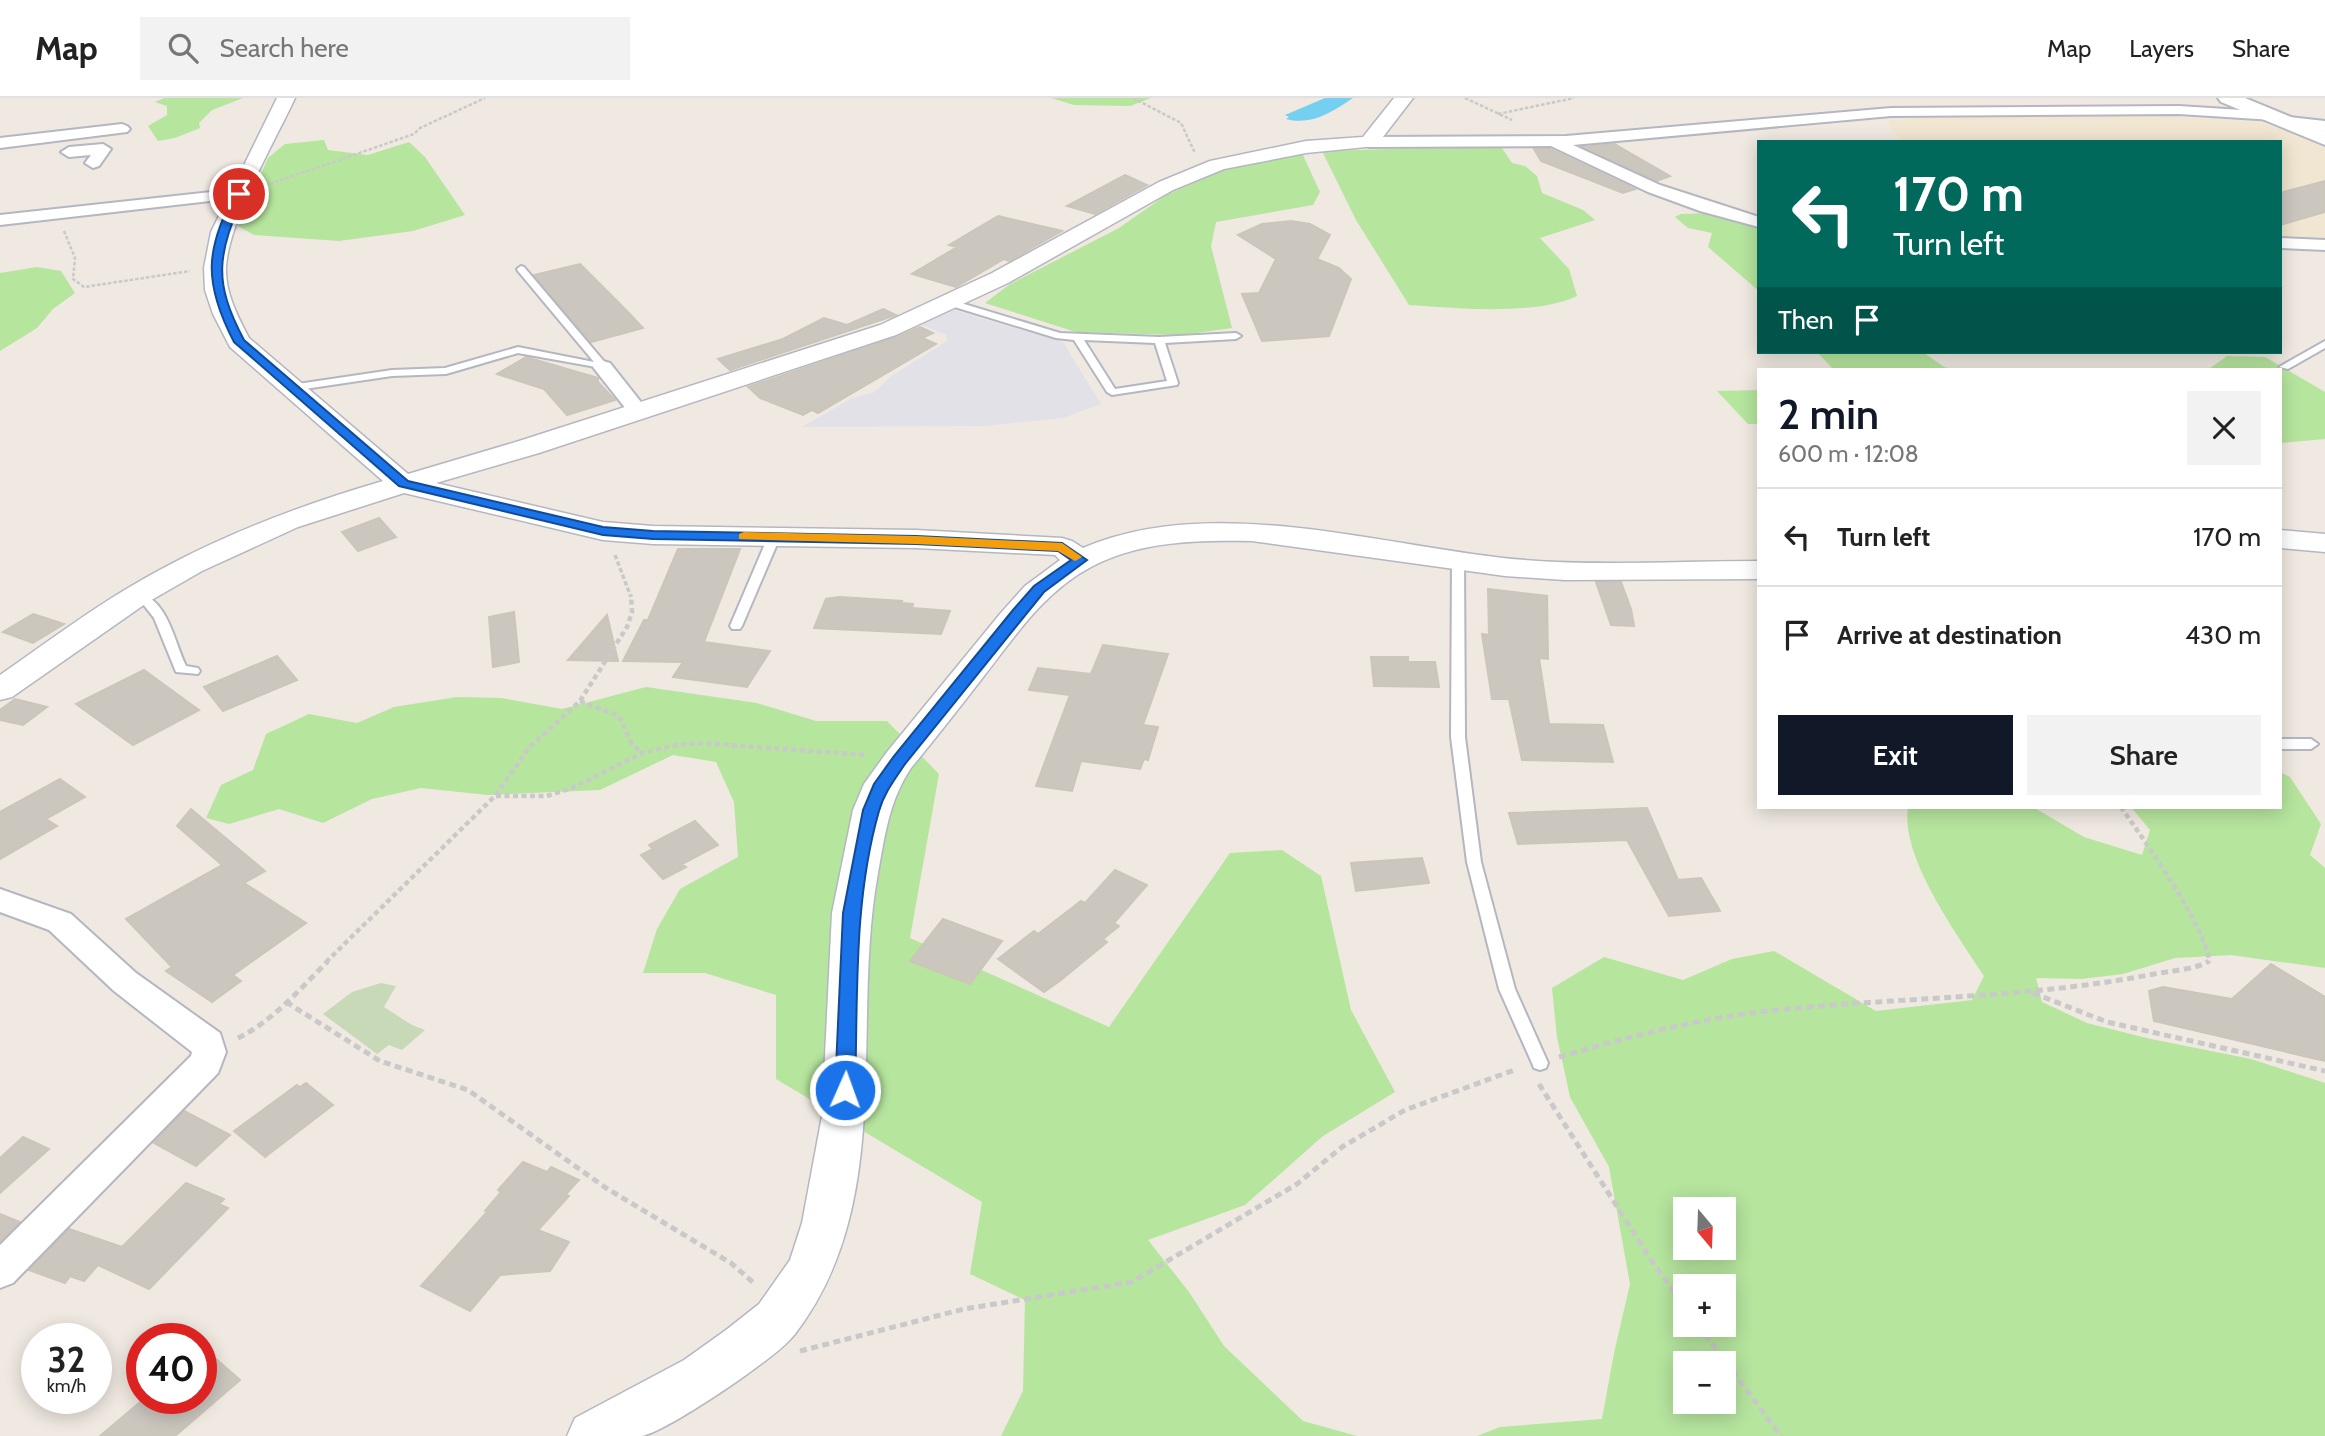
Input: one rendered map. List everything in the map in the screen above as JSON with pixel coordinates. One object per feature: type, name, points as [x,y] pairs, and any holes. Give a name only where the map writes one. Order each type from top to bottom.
[{"type":"main road","points":[[2228,98],[2325,139]]},
{"type":"street","points":[[286,98],[222,232],[215,268],[217,290],[239,342],[403,484],[603,531],[1062,547],[1080,560]]},
{"type":"street","points":[[1369,142],[1404,98]]},
{"type":"street","points":[[0,690],[137,595],[191,565],[288,521],[529,447],[888,330],[951,303],[1166,186],[1217,165],[1281,151],[1339,143],[1554,141],[1891,112],[2179,110],[2281,119],[2325,126]]},
{"type":"street","points":[[1735,127],[1751,138]]},
{"type":"street","points":[[0,143],[121,129]]},
{"type":"street","points":[[1554,141],[1597,165],[1685,202],[1757,221]]},
{"type":"street","points":[[0,159],[103,149],[93,163]]},
{"type":"street","points":[[0,220],[239,194]]},
{"type":"street","points":[[2282,243],[2325,245]]},
{"type":"street","points":[[603,367],[637,410]]},
{"type":"street","points":[[593,1436],[702,1377],[760,1334],[810,1270],[825,1223],[845,1115],[851,913],[871,810],[882,784],[899,760],[1032,597],[1080,560],[1137,540],[1212,531],[1252,532],[1505,567],[1565,571],[1757,570]]},
{"type":"street","points":[[2282,539],[2325,543]]},
{"type":"street","points":[[0,900],[60,922],[125,982],[208,1043],[209,1052],[206,1063],[0,1271]]},
{"type":"lane","points":[[521,269],[603,367]]},
{"type":"lane","points":[[951,303],[1059,336],[1159,340],[1236,336]]},
{"type":"lane","points":[[1078,338],[1112,392],[1172,383],[1159,340]]},
{"type":"lane","points":[[2284,367],[2325,344]]},
{"type":"lane","points":[[291,388],[392,373],[446,371],[518,350],[603,367]]},
{"type":"lane","points":[[736,626],[774,537]]},
{"type":"lane","points":[[1458,560],[1458,737],[1474,862],[1507,989],[1534,1064]]},
{"type":"lane","points":[[137,595],[150,602],[158,613],[181,669],[193,671]]},
{"type":"lane","points":[[2282,744],[2311,744]]},
{"type":"path","points":[[239,194],[414,134],[421,128],[485,98]]},
{"type":"path","points":[[1133,98],[1181,123],[1194,153],[1217,165]]},
{"type":"path","points":[[1497,114],[1574,98]]},
{"type":"path","points":[[58,214],[75,258],[73,279],[84,286],[215,268]]},
{"type":"path","points":[[209,1052],[250,1032],[286,1002],[495,796],[529,748],[580,701],[614,650],[632,612],[631,592],[603,531]]},
{"type":"path","points":[[580,701],[619,716],[632,744],[642,753]]},
{"type":"path","points":[[495,796],[547,796],[572,788],[642,753],[702,743],[858,754],[899,760]]},
{"type":"path","points":[[286,1002],[380,1061],[468,1090],[606,1188],[731,1263],[755,1283],[760,1334],[797,1352],[964,1309],[1132,1282],[1297,1184],[1342,1147],[1405,1110],[1534,1064],[1639,1033],[1726,1017],[1919,998],[2032,992],[2127,981],[2210,962],[2193,922],[2156,857],[2122,809]]},
{"type":"path","points":[[2032,992],[2107,1022],[2325,1071]]},
{"type":"path","points":[[1534,1064],[1653,1263],[1673,1290]]},
{"type":"path","points":[[1707,1337],[1781,1436]]},
{"type":"shaded area","points":[[1934,116],[2160,116],[2270,123],[2325,148],[2325,241],[2282,240],[2282,140],[1902,140],[1894,134],[1888,121]]},
{"type":"shaded area","points":[[953,310],[1063,342],[1101,404],[1063,418],[985,426],[802,427],[852,398],[873,393],[890,377],[947,341],[946,335],[920,324]]},
{"type":"green space","points":[[164,98],[243,98],[212,110],[199,123],[200,128],[175,138],[158,141],[148,126],[167,115],[167,106],[155,102]]},
{"type":"green space","points":[[1051,98],[1151,98],[1130,106],[1074,105]]},
{"type":"green space","points":[[324,140],[328,150],[368,155],[409,142],[425,157],[465,215],[413,231],[339,241],[254,235],[238,226],[268,158],[285,144]]},
{"type":"green space","points":[[1502,148],[1512,163],[1525,166],[1537,176],[1542,193],[1583,210],[1595,220],[1540,238],[1569,269],[1577,296],[1560,302],[1518,308],[1472,309],[1409,305],[1356,220],[1322,151]]},
{"type":"green space","points":[[1302,153],[1320,192],[1313,205],[1216,222],[1211,246],[1232,328],[1181,335],[1076,332],[985,303],[1010,284],[1119,228],[1166,195],[1226,169]]},
{"type":"green space","points":[[1712,213],[1757,227],[1757,289],[1708,247],[1712,233],[1688,228],[1675,217],[1681,214]]},
{"type":"green space","points":[[37,267],[61,271],[75,293],[53,309],[37,328],[0,351],[0,273]]},
{"type":"green space","points":[[1819,354],[1926,354],[1948,368],[1832,368]]},
{"type":"green space","points":[[2227,356],[2265,357],[2325,392],[2325,439],[2282,443],[2282,368],[2210,368]]},
{"type":"green space","points":[[1757,390],[1757,424],[1748,424],[1717,391]]},
{"type":"green space","points":[[646,687],[757,703],[816,721],[887,721],[939,774],[910,938],[1109,1027],[1230,853],[1282,850],[1321,876],[1351,1010],[1395,1092],[1323,1136],[1245,1205],[1148,1240],[1189,1292],[1224,1346],[1303,1421],[1357,1436],[1001,1436],[1023,1391],[1025,1300],[970,1274],[982,1202],[776,1079],[776,995],[705,973],[643,973],[657,929],[680,889],[738,857],[734,802],[716,762],[673,755],[600,790],[488,795],[421,788],[372,799],[323,823],[279,809],[229,824],[206,818],[221,785],[253,770],[266,734],[309,714],[357,723],[394,707],[457,697],[501,698],[562,709]]},
{"type":"green space","points":[[2282,773],[2290,777],[2321,824],[2310,855],[2325,868],[2325,968],[2231,955],[2175,958],[2123,974],[2081,979],[2036,978],[2042,1002],[2087,1023],[2251,1059],[2325,1083],[2325,1436],[1477,1436],[1500,1427],[1602,1419],[1630,1284],[1609,1167],[1570,1097],[1557,1037],[1552,988],[1604,957],[1683,980],[1732,959],[1774,951],[1876,1011],[1972,1000],[1984,976],[1946,917],[1921,871],[1908,827],[1908,809],[2036,809],[2084,837],[2142,855],[2150,830],[2133,809],[2282,809]]},
{"type":"green space","points":[[381,983],[396,986],[384,1007],[425,1030],[402,1050],[389,1045],[377,1054],[323,1014],[352,992]]},
{"type":"water","points":[[1325,98],[1353,98],[1329,113],[1313,119],[1286,119],[1289,117],[1285,115]]},
{"type":"building","points":[[1615,144],[1670,176],[1657,181],[1583,147]]},
{"type":"building","points":[[1534,149],[1550,149],[1635,189],[1623,193],[1541,161]]},
{"type":"building","points":[[1125,175],[1147,185],[1095,214],[1067,206]]},
{"type":"building","points":[[2325,181],[2325,212],[2282,224],[2282,192]]},
{"type":"building","points":[[998,216],[1062,231],[1009,261],[1004,259],[956,287],[912,274],[957,247],[949,245]]},
{"type":"building","points":[[1291,221],[1310,224],[1330,235],[1317,259],[1339,268],[1351,279],[1329,336],[1262,341],[1242,294],[1259,293],[1276,259],[1238,235],[1262,224]]},
{"type":"building","points":[[580,264],[643,328],[591,342],[534,275]]},
{"type":"building","points":[[883,309],[896,315],[730,370],[718,359],[783,339],[824,318],[847,325]]},
{"type":"building","points":[[920,327],[933,333],[922,338],[936,344],[818,413],[812,410],[803,415],[760,398],[748,387],[897,337]]},
{"type":"building","points":[[526,357],[598,378],[598,382],[615,400],[567,415],[544,389],[497,374]]},
{"type":"building","points":[[379,518],[396,537],[358,551],[342,532]]},
{"type":"building","points":[[678,549],[740,549],[704,642],[770,651],[747,687],[673,677],[683,662],[623,661],[644,620],[648,620]]},
{"type":"building","points":[[1596,582],[1621,582],[1634,626],[1611,625]]},
{"type":"building","points":[[1488,589],[1547,596],[1548,659],[1539,658],[1549,724],[1603,725],[1613,762],[1522,760],[1509,699],[1492,699],[1482,634],[1489,635]]},
{"type":"building","points":[[839,597],[902,601],[901,603],[913,604],[912,608],[950,611],[941,634],[814,628],[826,599]]},
{"type":"building","points":[[514,612],[519,662],[493,667],[489,617]]},
{"type":"building","points":[[33,614],[64,624],[33,643],[3,632]]},
{"type":"building","points":[[607,615],[618,661],[568,660]]},
{"type":"building","points":[[1103,645],[1168,654],[1143,725],[1158,727],[1148,760],[1144,759],[1140,769],[1081,761],[1072,791],[1036,786],[1070,695],[1029,690],[1038,668],[1091,674]]},
{"type":"building","points":[[277,656],[297,680],[223,711],[204,687]]},
{"type":"building","points":[[1371,657],[1408,657],[1408,662],[1435,662],[1439,687],[1374,686]]},
{"type":"building","points":[[144,670],[199,710],[133,745],[76,704]]},
{"type":"building","points":[[15,699],[47,707],[23,725],[0,720],[0,710]]},
{"type":"building","points":[[60,779],[85,797],[46,819],[57,826],[0,859],[0,812]]},
{"type":"building","points":[[1647,808],[1678,880],[1701,878],[1720,911],[1669,916],[1627,840],[1518,844],[1509,813]]},
{"type":"building","points":[[191,809],[265,871],[244,883],[306,923],[233,975],[241,981],[212,1002],[166,971],[172,967],[126,919],[222,865],[177,826]]},
{"type":"building","points":[[695,821],[718,845],[682,864],[686,867],[663,879],[641,855],[653,849],[649,845]]},
{"type":"building","points":[[1422,858],[1429,883],[1356,891],[1351,863]]},
{"type":"building","points":[[1115,870],[1147,885],[1114,923],[1119,926],[1103,939],[1107,942],[1061,980],[1044,992],[998,959],[1034,931],[1038,934],[1081,901],[1085,903]]},
{"type":"building","points":[[943,919],[1002,941],[970,984],[910,961]]},
{"type":"building","points":[[2271,964],[2325,997],[2325,1061],[2154,1021],[2149,991],[2163,987],[2232,999]]},
{"type":"building","points":[[306,1083],[333,1105],[265,1157],[234,1131],[297,1085],[300,1087]]},
{"type":"building","points":[[184,1111],[230,1135],[196,1166],[154,1143]]},
{"type":"building","points":[[23,1137],[49,1149],[0,1193],[0,1158]]},
{"type":"building","points":[[523,1162],[547,1172],[551,1167],[579,1180],[566,1194],[569,1196],[538,1230],[569,1242],[550,1271],[500,1275],[470,1311],[421,1286],[487,1212],[485,1211],[501,1192],[498,1190]]},
{"type":"building","points":[[186,1183],[224,1199],[219,1204],[228,1208],[149,1289],[98,1265],[84,1281],[70,1276],[65,1283],[29,1270],[69,1229],[122,1247]]},
{"type":"building","points":[[0,1214],[20,1222],[0,1241]]},
{"type":"building","points":[[217,1360],[240,1380],[217,1400]]},
{"type":"building","points":[[126,1414],[201,1414],[175,1436],[100,1436]]},
{"type":"slow traffic","points":[[744,536],[1062,547],[1075,557]]},
{"type":"route","points":[[239,194],[222,232],[215,268],[217,290],[239,342],[403,484],[603,531],[653,535],[916,540],[1062,547],[1080,560],[1039,589],[882,784],[871,810],[851,913],[845,1090]]}]
